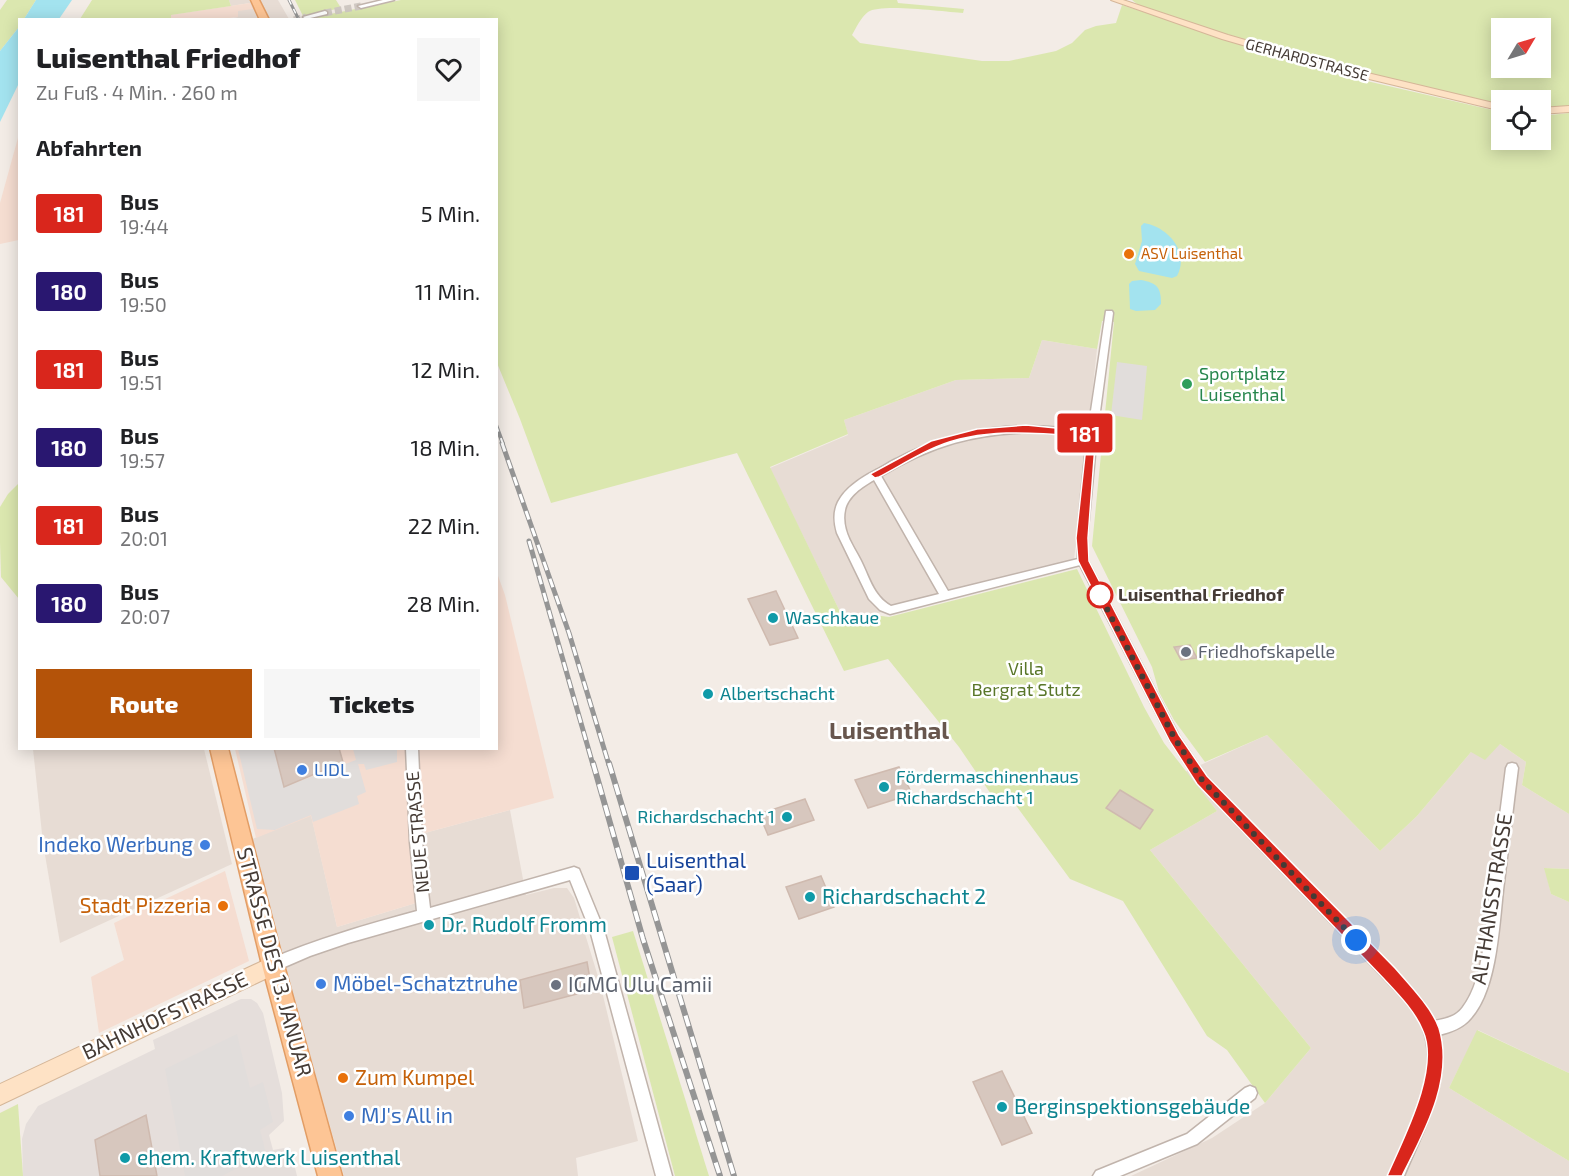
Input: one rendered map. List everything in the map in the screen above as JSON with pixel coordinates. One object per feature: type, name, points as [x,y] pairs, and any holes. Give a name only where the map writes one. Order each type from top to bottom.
[{"type":"main road","points":[[255,0],[264,18]]},
{"type":"main road","name":"STRASSE DES 13. JANUAR","points":[[220,750],[273,964],[330,1176]]},
{"type":"street","points":[[361,6],[391,0]]},
{"type":"street","name":"GERHARDSTRASSE","points":[[1115,0],[1225,37],[1314,63],[1491,105]]},
{"type":"street","points":[[306,17],[325,13]]},
{"type":"street","points":[[1551,110],[1569,109]]},
{"type":"street","points":[[1109,313],[1092,434],[1082,538],[1083,561],[1175,739],[1202,780],[1410,996],[1431,1029],[1436,1058],[1426,1106],[1396,1176]]},
{"type":"street","points":[[1083,561],[890,610],[877,602],[843,535],[839,518],[840,509],[849,492],[875,474],[924,448],[970,434],[1026,428],[1092,434]]},
{"type":"street","points":[[875,474],[946,597]]},
{"type":"street","name":"NEUE STRASSE","points":[[412,750],[416,842],[424,915]]},
{"type":"street","name":"ALTHANSSTRASSE","points":[[1431,1029],[1455,1023],[1467,1012],[1483,977],[1490,940],[1512,768]]},
{"type":"street","name":"BAHNHOFSTRASSE","points":[[0,1095],[313,947],[574,873],[597,930],[664,1176]]},
{"type":"street","points":[[1101,1176],[1192,1138],[1207,1129],[1250,1093]]},
{"type":"shaded area","points":[[229,0],[278,0],[288,18],[233,18],[238,17],[237,11],[250,3],[231,6]]},
{"type":"shaded area","points":[[250,3],[253,9],[238,11],[238,17],[230,18],[171,18],[170,15]]},
{"type":"shaded area","points":[[18,138],[18,240],[0,244],[0,203]]},
{"type":"shaded area","points":[[1042,340],[1097,349],[1074,560],[845,622],[770,468],[848,435],[844,420],[956,380],[1029,378]]},
{"type":"shaded area","name":"Sportplatz Luisenthal","points":[[1117,362],[1147,366],[1142,420],[1111,415]]},
{"type":"shaded area","points":[[498,576],[505,595],[554,798],[410,837],[416,903],[337,927],[311,816],[256,838],[235,750],[498,750]]},
{"type":"shaded area","points":[[1267,735],[1380,851],[1417,816],[1471,752],[1500,744],[1526,762],[1522,785],[1569,814],[1569,869],[1545,868],[1551,894],[1569,902],[1569,1073],[1478,1030],[1449,1088],[1569,1161],[1569,1176],[1131,1176],[1212,1138],[1265,1103],[1311,1048],[1150,850],[1217,811],[1185,772]]},
{"type":"shaded area","points":[[33,750],[204,750],[232,864],[60,943],[43,843]]},
{"type":"shaded area","points":[[238,750],[274,750],[284,787],[356,760],[353,750],[397,750],[397,762],[366,770],[364,764],[358,764],[366,792],[357,796],[359,804],[313,822],[311,815],[275,830],[257,829]]},
{"type":"shaded area","points":[[510,810],[526,895],[554,888],[567,888],[574,898],[600,983],[638,1141],[576,1158],[578,1176],[344,1176],[250,840],[311,815],[337,927],[416,903],[410,837]]},
{"type":"shaded area","points":[[225,871],[249,961],[99,1033],[91,977],[124,960],[114,923]]},
{"type":"shaded area","points":[[241,999],[251,999],[257,1003],[263,1013],[282,1093],[284,1121],[269,1135],[273,1150],[290,1147],[297,1176],[23,1176],[22,1139],[26,1124],[38,1106],[155,1049],[153,1040]]},
{"type":"shaded area","points":[[237,1034],[250,1088],[263,1082],[273,1122],[260,1130],[266,1153],[222,1176],[185,1176],[165,1069]]},
{"type":"green space","points":[[7,0],[36,0],[25,18],[18,18],[18,28],[0,51],[0,10]]},
{"type":"green space","points":[[92,0],[229,0],[231,6],[171,15],[171,18],[81,18]]},
{"type":"green space","points":[[295,0],[336,0],[341,8],[303,16]]},
{"type":"green space","name":"Villa Bergrat Stutz","points":[[401,0],[897,0],[898,3],[964,9],[963,13],[899,8],[875,9],[863,17],[852,35],[860,43],[982,61],[1009,61],[1056,51],[1072,43],[1085,30],[1116,23],[1122,5],[1332,73],[1491,110],[1491,150],[1551,150],[1551,115],[1569,113],[1569,814],[1522,785],[1526,762],[1500,744],[1485,760],[1471,752],[1417,816],[1380,851],[1267,735],[1205,762],[1174,720],[1159,692],[1152,667],[1092,546],[1114,322],[1102,321],[1097,349],[1042,340],[1029,378],[956,380],[844,420],[848,434],[770,467],[845,622],[874,615],[889,617],[1077,569],[1164,743],[1217,811],[1150,850],[1311,1048],[1265,1103],[1227,1050],[1207,1036],[1123,901],[1070,879],[1009,796],[995,800],[959,747],[888,659],[844,671],[737,453],[551,503],[498,365],[498,18],[310,18]]},
{"type":"green space","points":[[1132,0],[1569,0],[1569,107],[1551,108],[1551,90],[1491,90],[1491,104],[1320,61],[1142,8]]},
{"type":"green space","points":[[18,484],[18,598],[1,577],[0,507]]},
{"type":"green space","points":[[1544,868],[1569,869],[1569,902],[1551,894]]},
{"type":"green space","points":[[633,931],[709,1176],[675,1176],[612,937]]},
{"type":"green space","points":[[1477,1030],[1569,1073],[1569,1161],[1449,1088]]},
{"type":"green space","points":[[18,1104],[23,1176],[0,1176],[0,1113]]},
{"type":"water","points":[[36,0],[72,0],[60,18],[25,18]]},
{"type":"water","points":[[18,28],[18,85],[0,122],[0,51]]},
{"type":"water","points":[[1144,223],[1153,225],[1168,235],[1179,250],[1181,258],[1177,276],[1172,278],[1139,271],[1135,264],[1142,241],[1141,226]]},
{"type":"water","points":[[1141,280],[1154,284],[1159,290],[1161,304],[1155,310],[1130,309],[1129,284],[1132,281]]},
{"type":"building","name":"Waschkaue","points":[[776,591],[798,638],[770,645],[748,599]]},
{"type":"building","name":"Friedhofskapelle","points":[[1190,645],[1197,658],[1181,660],[1174,647]]},
{"type":"building","name":"LIDL","points":[[275,750],[340,750],[343,762],[284,787]]},
{"type":"building","name":"Fördermaschinenhaus Richardschacht 1","points":[[899,767],[912,794],[868,808],[855,780]]},
{"type":"building","points":[[1120,790],[1153,810],[1140,829],[1106,808]]},
{"type":"building","name":"Richardschacht 1","points":[[805,799],[814,820],[768,835],[759,814]]},
{"type":"building","name":"Richardschacht 2","points":[[821,876],[834,907],[799,919],[786,887]]},
{"type":"building","name":"IGMG Ulu Camii","points":[[587,962],[592,990],[524,1008],[520,980]]},
{"type":"building","name":"Berginspektionsgebäude","points":[[1002,1071],[1032,1133],[1002,1145],[973,1082]]},
{"type":"building","name":"ehem. Kraftwerk Luisenthal","points":[[146,1115],[157,1176],[100,1176],[95,1140]]},
{"type":"tunnel","points":[[325,13],[361,6]]},
{"type":"tunnel","points":[[302,18],[306,17]]},
{"type":"railway","points":[[289,0],[298,18]]},
{"type":"railway","points":[[498,430],[503,444]]},
{"type":"railway","points":[[502,443],[569,633],[609,765]]},
{"type":"railway","points":[[529,541],[593,765]]},
{"type":"railway","points":[[593,763],[643,939],[720,1176]]},
{"type":"railway","points":[[609,763],[734,1176]]},
{"type":"bus line","name":"181","points":[[875,474],[915,452],[963,435],[1026,428],[1092,434],[1082,538],[1083,561],[1175,739],[1202,780],[1410,996],[1431,1029],[1436,1058],[1426,1106],[1396,1176]]},
{"type":"place","name":"ASV Luisenthal","points":[[1129,254]]},
{"type":"place","name":"Sportplatz Luisenthal","points":[[1187,384]]},
{"type":"place","name":"Luisenthal Friedhof","points":[[1100,595]]},
{"type":"place","name":"Waschkaue","points":[[773,618]]},
{"type":"place","name":"Friedhofskapelle","points":[[1186,652]]},
{"type":"place","name":"Albertschacht","points":[[708,694]]},
{"type":"place","name":"LIDL","points":[[302,770]]},
{"type":"place","name":"Fördermaschinenhaus Richardschacht 1","points":[[884,787]]},
{"type":"place","name":"Richardschacht 1","points":[[787,817]]},
{"type":"place","name":"Indeko Werbung","points":[[205,845]]},
{"type":"place","name":"Luisenthal (Saar)","points":[[632,873]]},
{"type":"place","name":"Richardschacht 2","points":[[810,897]]},
{"type":"place","name":"Stadt Pizzeria","points":[[223,906]]},
{"type":"place","name":"Dr. Rudolf Fromm","points":[[429,925]]},
{"type":"place","name":"Möbel-Schatztruhe","points":[[321,984]]},
{"type":"place","name":"IGMG Ulu Camii","points":[[556,985]]},
{"type":"place","name":"Zum Kumpel","points":[[343,1078]]},
{"type":"place","name":"Berginspektionsgebäude","points":[[1002,1107]]},
{"type":"place","name":"MJ's All in","points":[[349,1116]]},
{"type":"place","name":"ehem. Kraftwerk Luisenthal","points":[[125,1158]]},
{"type":"district","name":"Luisenthal","points":[[889,731]]},
{"type":"route","points":[[1100,595],[1096,588],[1175,739],[1202,780],[1356,940]]}]
